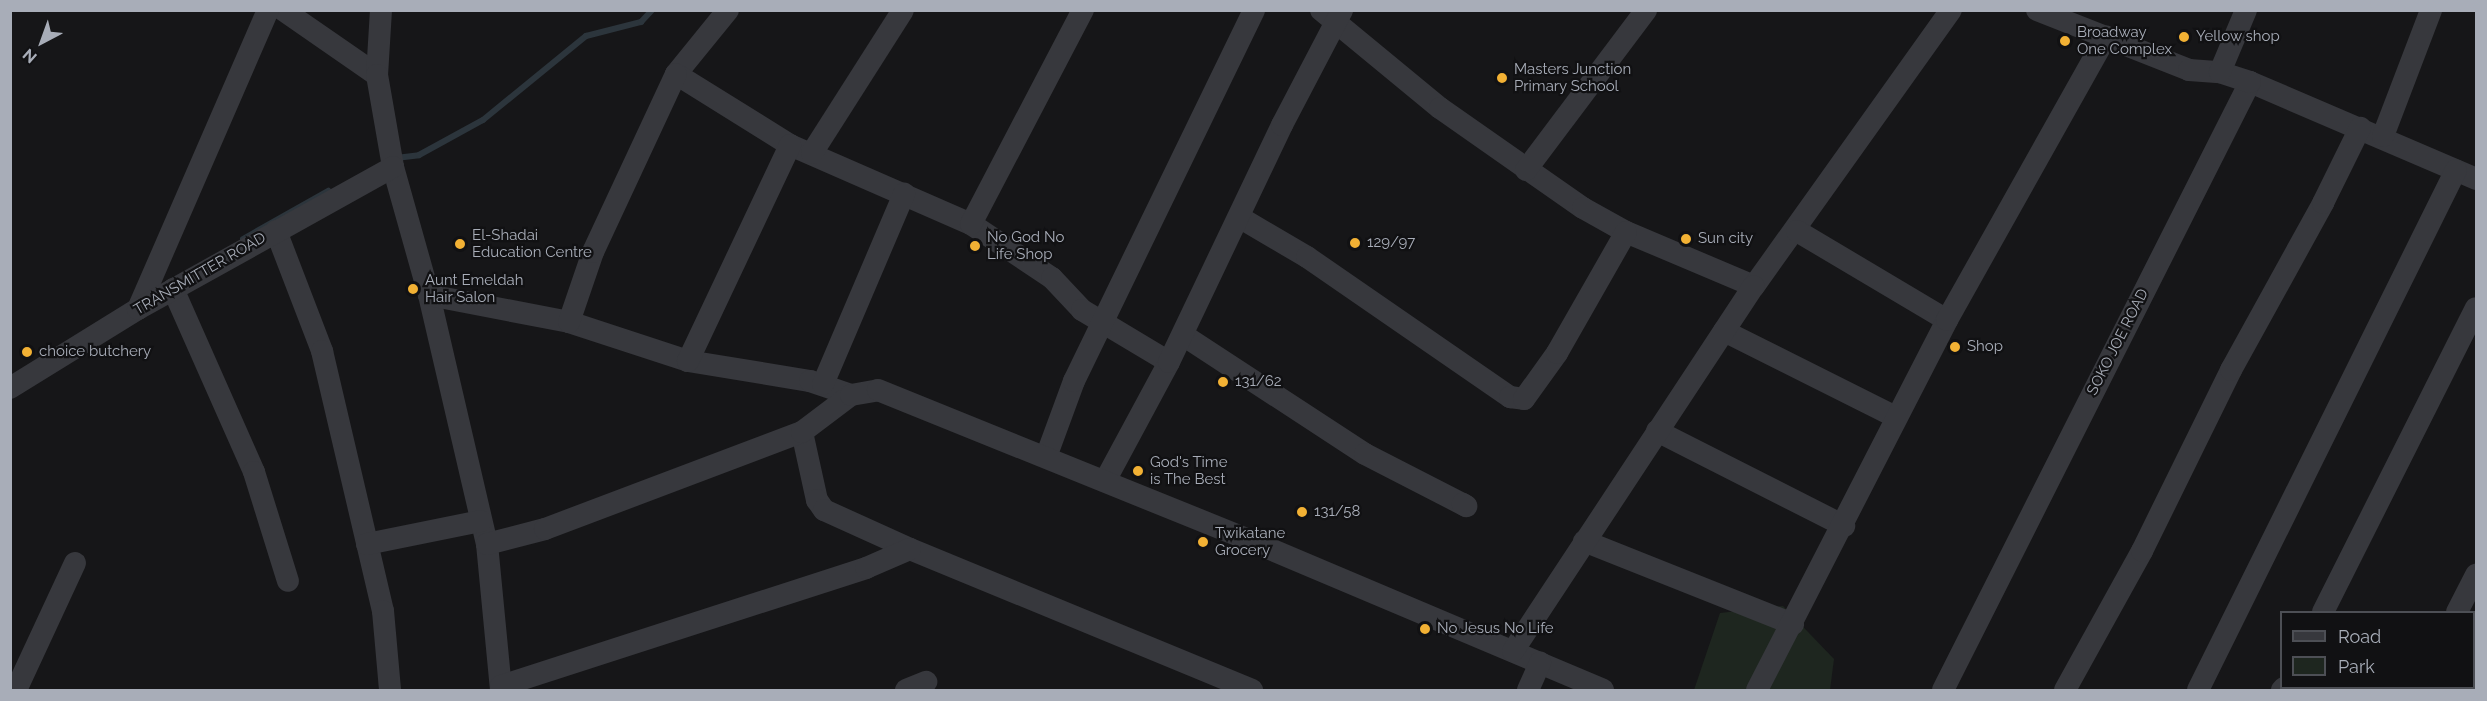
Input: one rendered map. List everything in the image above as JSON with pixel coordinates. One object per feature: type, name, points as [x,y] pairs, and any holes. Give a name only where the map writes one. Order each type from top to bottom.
[{"type":"street","points":[[138,309],[211,149],[268,10]]},
{"type":"street","points":[[283,10],[377,75]]},
{"type":"street","points":[[381,10],[377,75],[393,167],[429,295],[487,544],[501,688],[866,568],[910,549]]},
{"type":"street","points":[[569,322],[593,252],[676,74],[728,10]]},
{"type":"street","points":[[812,153],[903,10]]},
{"type":"street","points":[[970,224],[1083,10]]},
{"type":"street","points":[[1046,457],[1074,381],[1254,10]]},
{"type":"street","points":[[1526,170],[1646,10]]},
{"type":"street","points":[[1513,651],[1754,286],[1797,231],[1951,10]]},
{"type":"street","points":[[2037,10],[2189,70],[2220,72],[2250,82],[2383,136],[2466,175],[2198,690]]},
{"type":"street","points":[[2220,72],[2246,10]]},
{"type":"street","points":[[2383,136],[2431,10]]},
{"type":"street","points":[[1106,481],[1183,335],[1333,14],[1440,108],[1526,170],[1626,232],[1754,286]]},
{"type":"street","points":[[1757,690],[1844,526],[1896,417],[1947,320],[2106,37]]},
{"type":"street","points":[[676,74],[790,145],[970,224],[1052,278],[1076,305],[1103,324],[1169,362]]},
{"type":"street","name":"SOKO JOE ROAD","points":[[1943,690],[2250,82]]},
{"type":"street","points":[[2064,690],[2142,551],[2231,370],[2323,203],[2360,128]]},
{"type":"street","points":[[688,361],[790,145]]},
{"type":"street","name":"TRANSMITTER ROAD","points":[[10,388],[138,309],[393,167]]},
{"type":"street","points":[[823,384],[904,194]]},
{"type":"street","points":[[1239,217],[1307,257],[1510,397],[1524,399],[1557,353],[1626,232]]},
{"type":"street","points":[[276,231],[322,351],[383,611],[390,690]]},
{"type":"street","points":[[1797,231],[1947,320]]},
{"type":"street","points":[[173,289],[254,472],[288,581]]},
{"type":"street","points":[[429,295],[569,322],[688,361],[823,384],[851,395]]},
{"type":"street","points":[[2324,611],[2476,308]]},
{"type":"street","points":[[1724,331],[1896,417]]},
{"type":"street","points":[[1183,335],[1365,454],[1467,506],[1463,504]]},
{"type":"street","points":[[487,544],[545,529],[802,432],[851,395],[878,390],[893,394],[1106,481],[1603,690]]},
{"type":"street","points":[[1657,431],[1844,526]]},
{"type":"street","points":[[802,432],[820,506],[910,549],[1252,690]]},
{"type":"street","points":[[367,544],[481,521]]},
{"type":"street","points":[[1584,541],[1793,624]]},
{"type":"street","points":[[16,690],[75,563]]},
{"type":"street","points":[[2458,611],[2476,575]]},
{"type":"street","points":[[1528,690],[1539,663]]},
{"type":"green space","points":[[1783,606],[1834,659],[1830,690],[1694,690],[1720,613]]},
{"type":"waterway","points":[[396,158],[419,155],[483,120],[586,36],[641,22],[652,10]]},
{"type":"waterway","points":[[243,239],[328,191]]},
{"type":"place","name":"Yellow shop","points":[[2184,37]]},
{"type":"place","name":"Broadway One Complex","points":[[2065,41]]},
{"type":"place","name":"Masters Junction Primary School","points":[[1502,78]]},
{"type":"place","name":"Sun city","points":[[1686,239]]},
{"type":"place","name":"129/97","points":[[1355,243]]},
{"type":"place","name":"El-Shadai Education Centre","points":[[460,244]]},
{"type":"place","name":"No God No Life Shop","points":[[975,246]]},
{"type":"place","name":"Aunt Emeldah Hair Salon","points":[[413,289]]},
{"type":"place","name":"Shop","points":[[1955,347]]},
{"type":"place","name":"choice butchery","points":[[27,352]]},
{"type":"place","name":"131/62","points":[[1223,382]]},
{"type":"place","name":"God's Time is The Best","points":[[1138,471]]},
{"type":"place","name":"131/58","points":[[1302,512]]},
{"type":"place","name":"Twikatane Grocery","points":[[1203,542]]},
{"type":"place","name":"No Jesus No Life","points":[[1425,629]]}]
